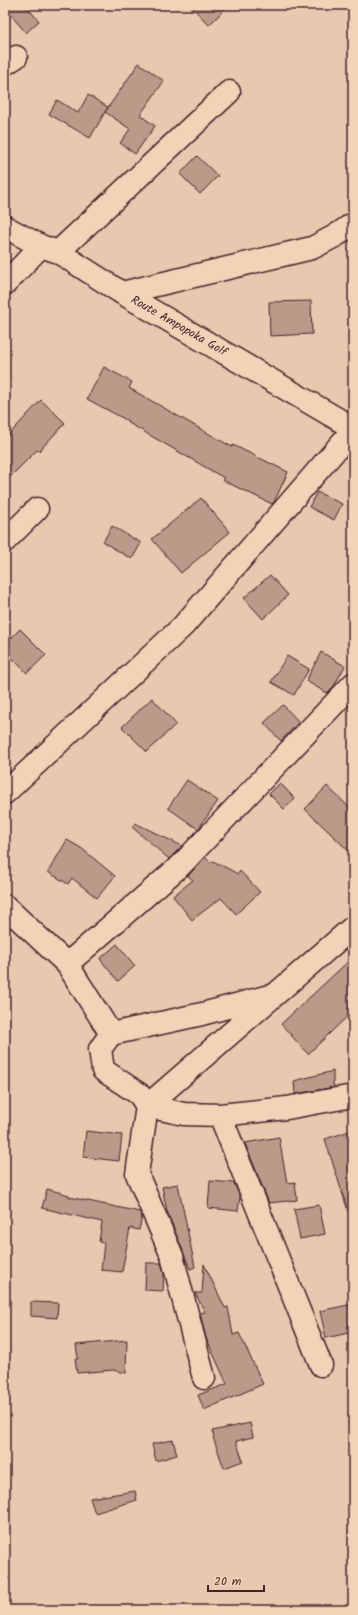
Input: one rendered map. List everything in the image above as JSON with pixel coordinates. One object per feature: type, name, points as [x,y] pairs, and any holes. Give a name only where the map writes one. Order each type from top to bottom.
[{"type":"street","points":[[5,284],[49,249],[229,92]]},
{"type":"street","points":[[122,292],[312,248],[335,236],[353,224]]},
{"type":"street","name":"Route Ampopoka Golf","points":[[5,227],[49,249],[353,429]]},
{"type":"street","points":[[5,793],[183,626],[353,429]]},
{"type":"street","points":[[5,541],[37,509]]},
{"type":"street","points":[[67,964],[181,865],[353,684]]},
{"type":"street","points":[[5,906],[67,964],[112,1034]]},
{"type":"street","points":[[204,1378],[172,1256],[137,1174],[147,1106],[353,927]]},
{"type":"street","points":[[274,995],[202,1014],[112,1034],[100,1049],[104,1070],[139,1094],[147,1106],[184,1114],[220,1115],[287,1108],[353,1096]]},
{"type":"street","points":[[220,1115],[321,1365]]},
{"type":"building","points":[[5,5],[25,5],[39,21],[26,33],[5,8]]},
{"type":"building","points":[[190,5],[229,5],[209,25]]},
{"type":"building","points":[[139,63],[164,81],[140,115],[155,126],[135,154],[120,143],[130,129],[105,112]]},
{"type":"building","points":[[88,95],[108,107],[90,138],[49,114],[57,100],[78,113]]},
{"type":"building","points":[[197,156],[218,176],[200,194],[180,174]]},
{"type":"building","points":[[311,301],[312,334],[270,336],[269,302]]},
{"type":"building","points":[[104,367],[132,382],[129,388],[232,447],[233,445],[288,472],[274,502],[272,504],[222,480],[224,478],[127,422],[128,421],[87,399]]},
{"type":"building","points":[[41,400],[65,423],[39,451],[37,450],[5,482],[5,439]]},
{"type":"building","points":[[317,492],[342,504],[334,520],[309,507]]},
{"type":"building","points":[[201,498],[230,532],[181,573],[152,539]]},
{"type":"building","points":[[112,526],[141,543],[132,559],[103,542]]},
{"type":"building","points":[[270,575],[288,595],[263,619],[244,598]]},
{"type":"building","points":[[20,629],[46,655],[27,673],[5,651],[5,644]]},
{"type":"building","points":[[321,652],[345,666],[334,686],[327,693],[306,681]]},
{"type":"building","points":[[287,656],[309,669],[294,695],[271,682]]},
{"type":"building","points":[[152,698],[176,724],[147,752],[122,727]]},
{"type":"building","points":[[283,705],[299,722],[281,741],[264,723]]},
{"type":"building","points":[[187,780],[218,801],[198,829],[168,808]]},
{"type":"building","points":[[280,783],[295,799],[284,809],[269,794]]},
{"type":"building","points":[[327,786],[353,811],[353,855],[305,809]]},
{"type":"building","points":[[135,823],[182,846],[169,859],[132,827]]},
{"type":"building","points":[[67,840],[81,848],[115,876],[97,898],[72,878],[68,884],[48,872]]},
{"type":"building","points":[[205,857],[211,863],[213,861],[238,874],[240,871],[260,892],[236,914],[221,898],[192,920],[173,896],[193,880],[188,876]]},
{"type":"building","points":[[117,944],[135,966],[118,981],[100,959]]},
{"type":"building","points":[[353,957],[353,1011],[308,1054],[281,1024]]},
{"type":"building","points":[[333,1071],[333,1084],[335,1087],[295,1094],[294,1081]]},
{"type":"building","points":[[353,1130],[353,1217],[350,1217],[325,1139]]},
{"type":"building","points":[[86,1131],[122,1135],[119,1161],[83,1157]]},
{"type":"building","points":[[279,1137],[287,1183],[295,1182],[297,1200],[269,1203],[245,1143]]},
{"type":"building","points":[[210,1181],[234,1183],[240,1197],[238,1211],[208,1208]]},
{"type":"building","points":[[178,1184],[195,1267],[190,1269],[167,1211],[162,1187]]},
{"type":"building","points":[[47,1189],[69,1195],[69,1197],[140,1212],[142,1217],[139,1230],[130,1228],[122,1272],[101,1270],[104,1243],[99,1242],[102,1222],[42,1208]]},
{"type":"building","points":[[319,1205],[325,1234],[300,1239],[294,1209]]},
{"type":"building","points":[[146,1263],[161,1263],[164,1273],[163,1291],[145,1290]]},
{"type":"building","points":[[204,1264],[225,1308],[228,1307],[233,1335],[239,1333],[263,1384],[204,1410],[198,1395],[227,1384],[206,1338],[200,1313],[205,1312],[195,1293],[202,1293]]},
{"type":"building","points":[[31,1302],[58,1303],[57,1318],[31,1316]]},
{"type":"building","points":[[353,1304],[353,1332],[326,1338],[320,1311]]},
{"type":"building","points":[[127,1340],[126,1373],[113,1370],[77,1373],[75,1359],[78,1359],[76,1345]]},
{"type":"building","points":[[250,1423],[253,1437],[236,1441],[243,1461],[224,1468],[212,1431]]},
{"type":"building","points":[[173,1440],[177,1455],[156,1461],[152,1444]]},
{"type":"building","points":[[135,1491],[137,1500],[95,1513],[90,1498]]}]
